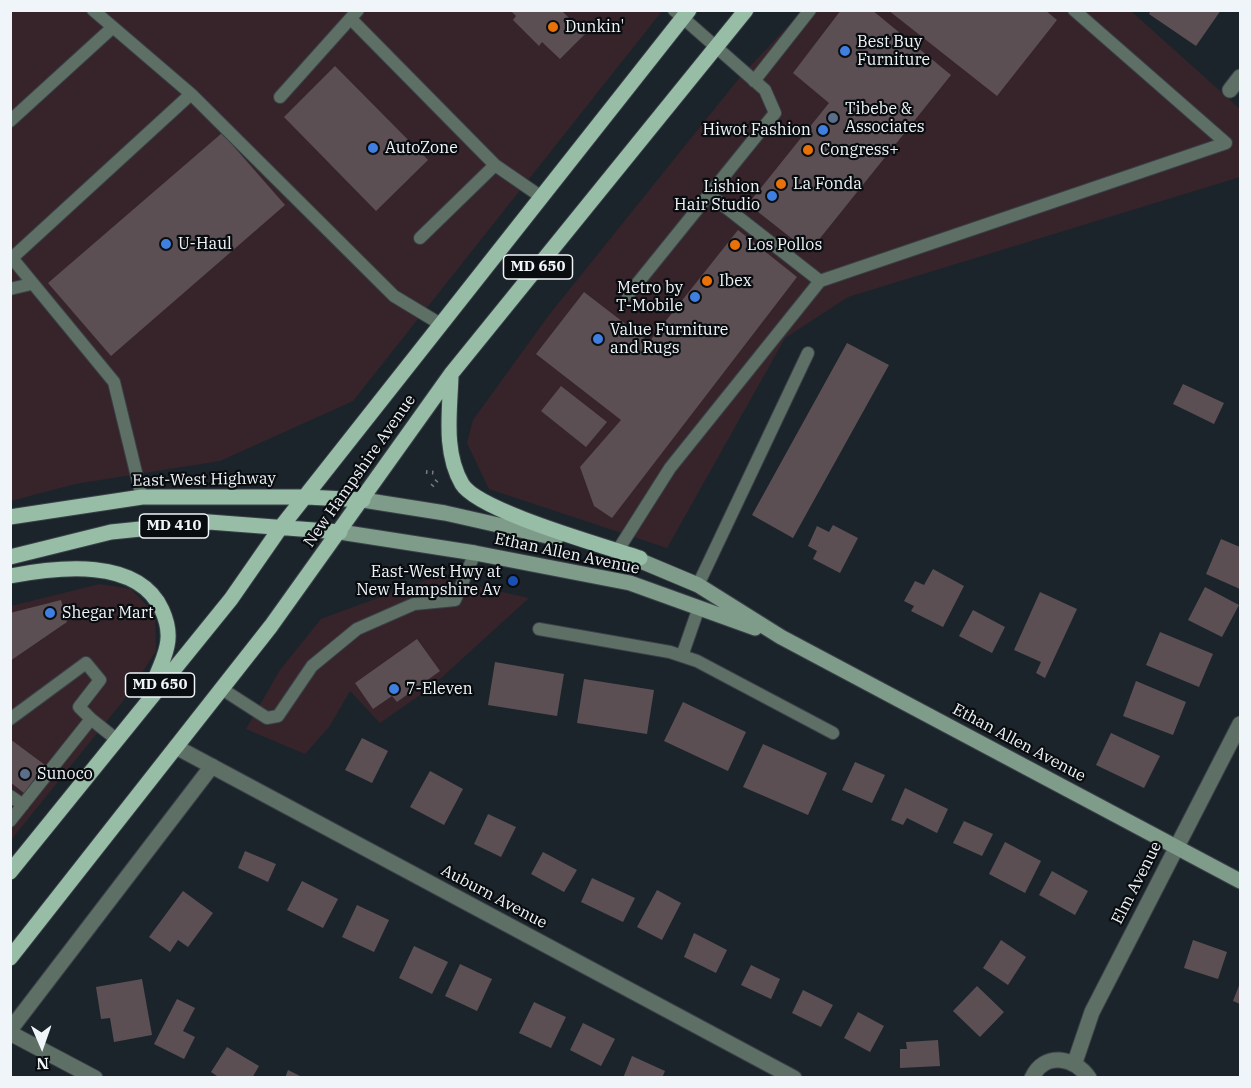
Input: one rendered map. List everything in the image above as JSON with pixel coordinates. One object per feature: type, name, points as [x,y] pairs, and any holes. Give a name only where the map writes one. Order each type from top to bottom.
[{"type":"main road","name":"New Hampshire Avenue","points":[[10,958],[222,689],[340,532],[451,374],[746,10]]},
{"type":"main road","name":"New Hampshire Avenue","points":[[10,872],[231,599],[281,527],[442,325],[682,13]]},
{"type":"main road","points":[[451,374],[448,436],[450,452],[463,485],[473,496],[499,509],[640,558]]},
{"type":"main road","name":"East-West Highway","points":[[10,517],[142,497],[307,496],[363,500]]},
{"type":"main road","name":"Ethan Allen Avenue","points":[[363,500],[537,532],[640,558],[698,585],[781,637],[1240,881]]},
{"type":"main road","name":"MD 410","points":[[10,557],[111,532],[209,522],[340,532]]},
{"type":"main road","name":"Ethan Allen Avenue","points":[[340,532],[475,553],[630,583],[781,637]]},
{"type":"main road","points":[[10,576],[43,570],[109,571],[134,577],[150,591],[167,620],[167,645],[145,703]]},
{"type":"street","points":[[1230,90],[1240,77]]},
{"type":"street","name":"Elm Avenue","points":[[1075,1062],[1092,1012],[1175,846],[1240,724]]},
{"type":"street","name":"Auburn Avenue","points":[[176,747],[794,1077]]},
{"type":"street","points":[[95,1077],[10,1031],[212,766]]},
{"type":"street","points":[[1032,1077],[1043,1064],[1053,1059],[1075,1062],[1089,1077]]},
{"type":"lane","points":[[93,10],[191,94],[394,296],[442,325]]},
{"type":"lane","points":[[754,81],[810,10]]},
{"type":"lane","points":[[618,550],[670,468],[820,281],[1226,142],[1074,10]]},
{"type":"lane","points":[[628,295],[775,113],[765,90],[682,13]]},
{"type":"lane","points":[[280,97],[354,15],[495,165],[540,196]]},
{"type":"lane","points":[[10,121],[112,28]]},
{"type":"lane","points":[[142,497],[114,382],[31,284],[12,258],[191,94]]},
{"type":"lane","points":[[420,238],[495,165]]},
{"type":"lane","points":[[710,195],[820,281]]},
{"type":"lane","points":[[10,289],[31,284]]},
{"type":"lane","points":[[698,585],[808,353]]},
{"type":"lane","points":[[222,689],[267,718],[278,716],[312,666],[357,629],[414,604],[455,600],[475,553]]},
{"type":"lane","points":[[682,656],[699,608]]},
{"type":"lane","points":[[539,629],[670,652],[697,661],[833,733]]},
{"type":"lane","points":[[10,718],[86,663],[100,680],[79,707],[116,739]]},
{"type":"lane","points":[[10,821],[91,719]]},
{"type":"lane","points":[[10,796],[23,805]]},
{"type":"shaded area","points":[[11,11],[662,11],[353,401],[220,461],[75,484],[11,501]]},
{"type":"shaded area","points":[[802,11],[1131,11],[1240,109],[1240,177],[848,297],[785,338],[667,548],[489,489],[467,443],[473,420],[549,315],[741,76]]},
{"type":"shaded area","points":[[434,577],[529,598],[430,688],[380,723],[350,691],[329,727],[305,754],[246,729],[280,670],[321,619]]},
{"type":"shaded area","points":[[100,584],[131,589],[155,614],[156,651],[127,696],[11,840],[11,606]]},
{"type":"building","points":[[510,10],[561,10],[585,34],[560,59],[542,42],[539,46],[513,20],[516,16]]},
{"type":"building","points":[[841,10],[872,10],[951,75],[809,252],[748,204],[829,103],[793,73]]},
{"type":"building","points":[[888,10],[1045,10],[1057,20],[997,96]]},
{"type":"building","points":[[1151,10],[1221,10],[1196,46],[1149,14]]},
{"type":"building","points":[[335,66],[428,160],[376,211],[284,117]]},
{"type":"building","name":"U-Haul","points":[[222,133],[285,205],[111,356],[48,283]]},
{"type":"building","points":[[738,230],[797,277],[612,518],[594,506],[580,467],[621,420],[536,354],[584,292],[649,342]]},
{"type":"building","points":[[847,343],[889,365],[793,538],[752,515]]},
{"type":"building","points":[[1183,384],[1224,403],[1214,424],[1173,404]]},
{"type":"building","points":[[561,386],[607,422],[586,447],[541,411]]},
{"type":"building","points":[[833,525],[858,538],[840,573],[813,559],[817,551],[808,546],[817,526],[829,532]]},
{"type":"building","points":[[1221,539],[1240,547],[1240,589],[1206,574]]},
{"type":"building","points":[[933,569],[964,586],[943,627],[911,611],[914,606],[904,601],[915,581],[924,585]]},
{"type":"building","points":[[1205,587],[1239,605],[1222,637],[1188,620]]},
{"type":"building","points":[[1040,592],[1077,609],[1045,678],[1036,673],[1041,662],[1014,650]]},
{"type":"building","points":[[61,600],[67,622],[10,661],[10,613]]},
{"type":"building","points":[[973,610],[1005,627],[992,653],[959,636]]},
{"type":"building","points":[[1160,632],[1213,654],[1199,687],[1146,665]]},
{"type":"building","points":[[417,639],[440,671],[397,702],[392,696],[373,709],[355,683]]},
{"type":"building","points":[[495,662],[564,674],[557,716],[488,705]]},
{"type":"building","points":[[584,679],[654,690],[647,734],[577,723]]},
{"type":"building","points":[[1136,681],[1186,702],[1173,735],[1123,716]]},
{"type":"building","points":[[683,702],[746,732],[728,771],[664,741]]},
{"type":"building","points":[[1111,733],[1160,756],[1144,788],[1096,765]]},
{"type":"building","points":[[362,738],[388,751],[372,783],[345,770]]},
{"type":"building","name":"Sunoco","points":[[10,739],[45,765],[24,793],[10,782]]},
{"type":"building","points":[[763,744],[827,773],[808,815],[743,787]]},
{"type":"building","points":[[855,762],[885,775],[872,803],[842,790]]},
{"type":"building","points":[[430,771],[463,789],[444,825],[410,807]]},
{"type":"building","points":[[905,788],[948,809],[937,833],[907,818],[903,825],[891,820]]},
{"type":"building","points":[[488,814],[516,827],[501,857],[474,844]]},
{"type":"building","points":[[964,821],[993,834],[982,856],[953,843]]},
{"type":"building","points":[[1005,842],[1041,861],[1025,893],[989,874]]},
{"type":"building","points":[[245,851],[276,864],[268,882],[238,868]]},
{"type":"building","points":[[543,852],[577,870],[564,892],[531,874]]},
{"type":"building","points":[[1052,871],[1088,891],[1075,915],[1039,895]]},
{"type":"building","points":[[592,878],[635,898],[623,922],[581,902]]},
{"type":"building","points":[[302,881],[338,899],[323,928],[287,910]]},
{"type":"building","points":[[657,890],[681,903],[662,940],[637,927]]},
{"type":"building","points":[[183,891],[213,913],[188,947],[178,940],[170,952],[149,937]]},
{"type":"building","points":[[357,905],[389,920],[374,952],[342,937]]},
{"type":"building","points":[[694,933],[727,950],[716,973],[684,957]]},
{"type":"building","points":[[1001,940],[1026,957],[1008,985],[983,968]]},
{"type":"building","points":[[1193,940],[1227,952],[1218,979],[1184,968]]},
{"type":"building","points":[[414,946],[448,962],[432,994],[399,978]]},
{"type":"building","points":[[460,964],[492,979],[477,1011],[445,996]]},
{"type":"building","points":[[751,965],[780,979],[771,999],[741,985]]},
{"type":"building","points":[[142,979],[152,1035],[114,1042],[110,1018],[101,1019],[96,987]]},
{"type":"building","points":[[1240,983],[1240,1004],[1233,1001]]},
{"type":"building","points":[[977,986],[1004,1012],[980,1037],[953,1011]]},
{"type":"building","points":[[803,990],[833,1005],[821,1027],[792,1013]]},
{"type":"building","points":[[177,999],[195,1008],[183,1031],[195,1037],[184,1059],[154,1044]]},
{"type":"building","points":[[534,1002],[566,1017],[551,1048],[519,1033]]},
{"type":"building","points":[[858,1012],[884,1026],[870,1052],[844,1038]]},
{"type":"building","points":[[583,1023],[615,1039],[601,1066],[570,1050]]},
{"type":"building","points":[[938,1040],[940,1066],[900,1068],[900,1049],[907,1049],[906,1042]]},
{"type":"building","points":[[227,1047],[259,1066],[252,1078],[220,1078],[211,1072]]},
{"type":"building","points":[[632,1056],[665,1071],[662,1078],[623,1078]]},
{"type":"building","points":[[288,1070],[304,1078],[285,1078]]},
{"type":"place","name":"Dunkin'","points":[[553,27]]},
{"type":"place","name":"Best Buy Furniture","points":[[845,51]]},
{"type":"place","name":"Tibebe & Associates","points":[[833,118]]},
{"type":"place","name":"Hiwot Fashion","points":[[823,130]]},
{"type":"place","name":"AutoZone","points":[[373,148]]},
{"type":"place","name":"Congress+","points":[[808,150]]},
{"type":"place","name":"La Fonda","points":[[781,184]]},
{"type":"place","name":"Lishion Hair Studio","points":[[772,196]]},
{"type":"place","name":"U-Haul","points":[[166,244]]},
{"type":"place","name":"Los Pollos","points":[[735,245]]},
{"type":"place","name":"Ibex","points":[[707,281]]},
{"type":"place","name":"Metro by T-Mobile","points":[[695,297]]},
{"type":"place","name":"Value Furniture and Rugs","points":[[598,339]]},
{"type":"place","name":"East-West Hwy at New Hampshire Av","points":[[513,581]]},
{"type":"place","name":"Shegar Mart","points":[[50,613]]},
{"type":"place","name":"7-Eleven","points":[[394,689]]},
{"type":"place","name":"Sunoco","points":[[25,774]]}]
